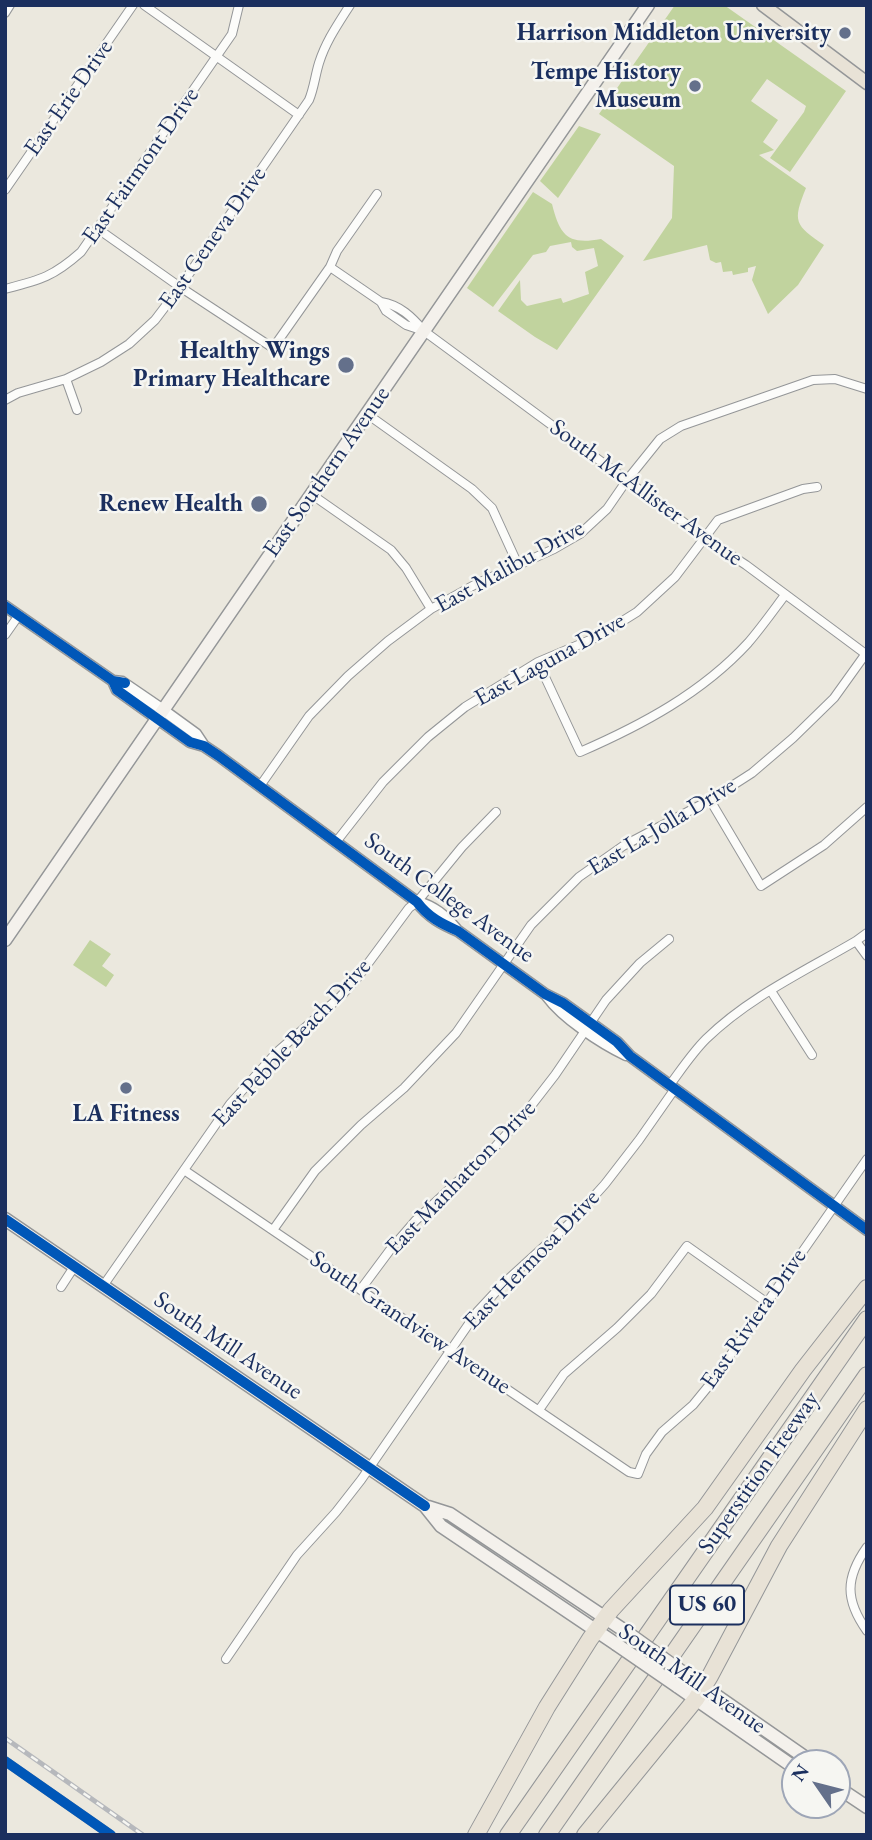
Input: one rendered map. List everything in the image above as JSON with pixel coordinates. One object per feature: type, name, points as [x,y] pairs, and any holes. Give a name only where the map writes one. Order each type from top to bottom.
[{"type":"highway","points":[[475,1835],[547,1707],[601,1624],[705,1508],[803,1370],[867,1287]]},
{"type":"highway","name":"Superstition Freeway","points":[[508,1835],[867,1319]]},
{"type":"highway","name":"Superstition Freeway","points":[[547,1835],[867,1375]]},
{"type":"highway","points":[[585,1835],[700,1693],[779,1546],[867,1409]]},
{"type":"main road","name":"East Southern Avenue","points":[[5,940],[648,5]]},
{"type":"main road","points":[[763,5],[867,83]]},
{"type":"main road","name":"South Mill Avenue","points":[[5,1219],[427,1507],[441,1526],[601,1624],[625,1631],[685,1674],[700,1693],[781,1757]]},
{"type":"main road","name":"South Mill Avenue","points":[[601,1624],[616,1644],[677,1686],[700,1693],[790,1749]]},
{"type":"main road","points":[[851,1796],[867,1807]]},
{"type":"street","points":[[5,13],[10,5]]},
{"type":"street","name":"East Erie Drive","points":[[5,190],[133,5]]},
{"type":"street","points":[[144,5],[299,115]]},
{"type":"street","name":"East Fairmont Drive","points":[[5,289],[41,280],[62,269],[81,252],[232,34],[239,5]]},
{"type":"street","name":"East Geneva Drive","points":[[5,400],[18,393],[66,379],[100,362],[129,344],[155,320],[309,100],[331,33],[351,5]]},
{"type":"street","points":[[98,229],[273,348],[377,194]]},
{"type":"street","name":"South McAllister Avenue","points":[[330,267],[381,302],[392,304],[411,316],[424,331],[866,654]]},
{"type":"street","points":[[66,379],[77,410]]},
{"type":"street","name":"East Malibu Drive","points":[[260,786],[309,716],[348,676],[388,641],[431,610],[476,584],[554,549],[580,534],[607,509],[660,439],[681,426],[813,380],[835,379],[867,389]]},
{"type":"street","points":[[367,414],[472,489],[492,508],[518,565]]},
{"type":"street","name":"East Laguna Drive","points":[[336,842],[383,782],[428,737],[465,707],[538,662],[597,637],[637,612],[675,577],[718,520],[803,489],[817,487]]},
{"type":"street","points":[[312,494],[391,550],[406,568],[431,610]]},
{"type":"street","points":[[538,662],[580,752],[665,710],[707,681],[748,643],[785,595]]},
{"type":"street","name":"South College Avenue","points":[[5,606],[113,681],[117,690],[160,714],[190,742],[204,746],[417,902],[429,905],[458,931],[545,994],[556,1009],[588,1026],[611,1048],[630,1056],[867,1230]]},
{"type":"street","points":[[5,635],[19,615]]},
{"type":"street","name":"East La Jolla Drive","points":[[273,1230],[315,1171],[361,1125],[404,1088],[456,1033],[531,925],[579,877],[623,846],[710,800],[752,773],[834,698],[866,654]]},
{"type":"street","points":[[710,800],[761,886],[824,845],[867,807]]},
{"type":"street","name":"East Pebble Beach Drive","points":[[103,1286],[218,1119],[240,1092],[277,1052],[355,981],[409,908],[496,812]]},
{"type":"street","name":"East Hermosa Drive","points":[[226,1659],[297,1555],[336,1512],[369,1468],[485,1302],[570,1223],[605,1184],[705,1040],[734,1015],[867,933]]},
{"type":"street","name":"East Manhatton Drive","points":[[361,1289],[415,1220],[510,1131],[555,1075],[606,1000],[640,964],[669,939]]},
{"type":"street","points":[[856,941],[867,956]]},
{"type":"street","points":[[771,991],[813,1055]]},
{"type":"street","name":"East Riviera Drive","points":[[638,1474],[646,1454],[662,1432],[692,1405],[711,1383],[867,1159]]},
{"type":"street","name":"South Grandview Avenue","points":[[184,1170],[629,1472],[638,1474]]},
{"type":"street","points":[[539,1410],[565,1374],[652,1294],[687,1247],[766,1302]]},
{"type":"street","points":[[61,1287],[75,1267]]},
{"type":"street","points":[[867,1547],[857,1560],[849,1590],[855,1615],[867,1631]]},
{"type":"street","points":[[6,1763],[111,1835]]},
{"type":"green space","points":[[675,5],[724,5],[846,91],[790,172],[770,158],[806,106],[767,79],[751,101],[778,120],[763,142],[774,150],[759,155],[806,188],[799,208],[799,222],[824,245],[798,285],[768,314],[752,280],[756,266],[748,268],[748,272],[733,275],[732,271],[723,272],[721,262],[710,260],[707,245],[643,261],[672,218],[674,166],[599,114]]},
{"type":"green space","points":[[579,126],[601,134],[558,198],[540,181]]},
{"type":"green space","points":[[533,192],[552,204],[558,224],[567,236],[581,241],[601,239],[624,256],[557,350],[498,311],[520,280],[521,300],[527,306],[561,298],[563,303],[589,294],[585,272],[598,266],[594,248],[577,251],[571,242],[550,246],[546,252],[533,255],[493,307],[467,288]]},
{"type":"green space","points":[[90,940],[111,954],[102,966],[114,975],[106,987],[73,965]]},
{"type":"railway","points":[[5,1738],[143,1835]]},
{"type":"cycle path","points":[[5,606],[113,681],[125,683]]},
{"type":"cycle path","points":[[113,681],[117,690],[190,742],[204,746],[219,756],[417,902],[436,920],[458,931],[545,994],[563,1003],[617,1042],[630,1056],[867,1230]]},
{"type":"cycle path","points":[[5,1219],[425,1506]]},
{"type":"cycle path","points":[[5,1761],[111,1835]]},
{"type":"place","name":"Harrison Middleton University","points":[[845,33]]},
{"type":"place","name":"Tempe History Museum","points":[[695,86]]},
{"type":"place","name":"Healthy Wings Primary Healthcare","points":[[346,365]]},
{"type":"place","name":"Renew Health","points":[[259,504]]},
{"type":"place","name":"LA Fitness","points":[[126,1088]]}]
